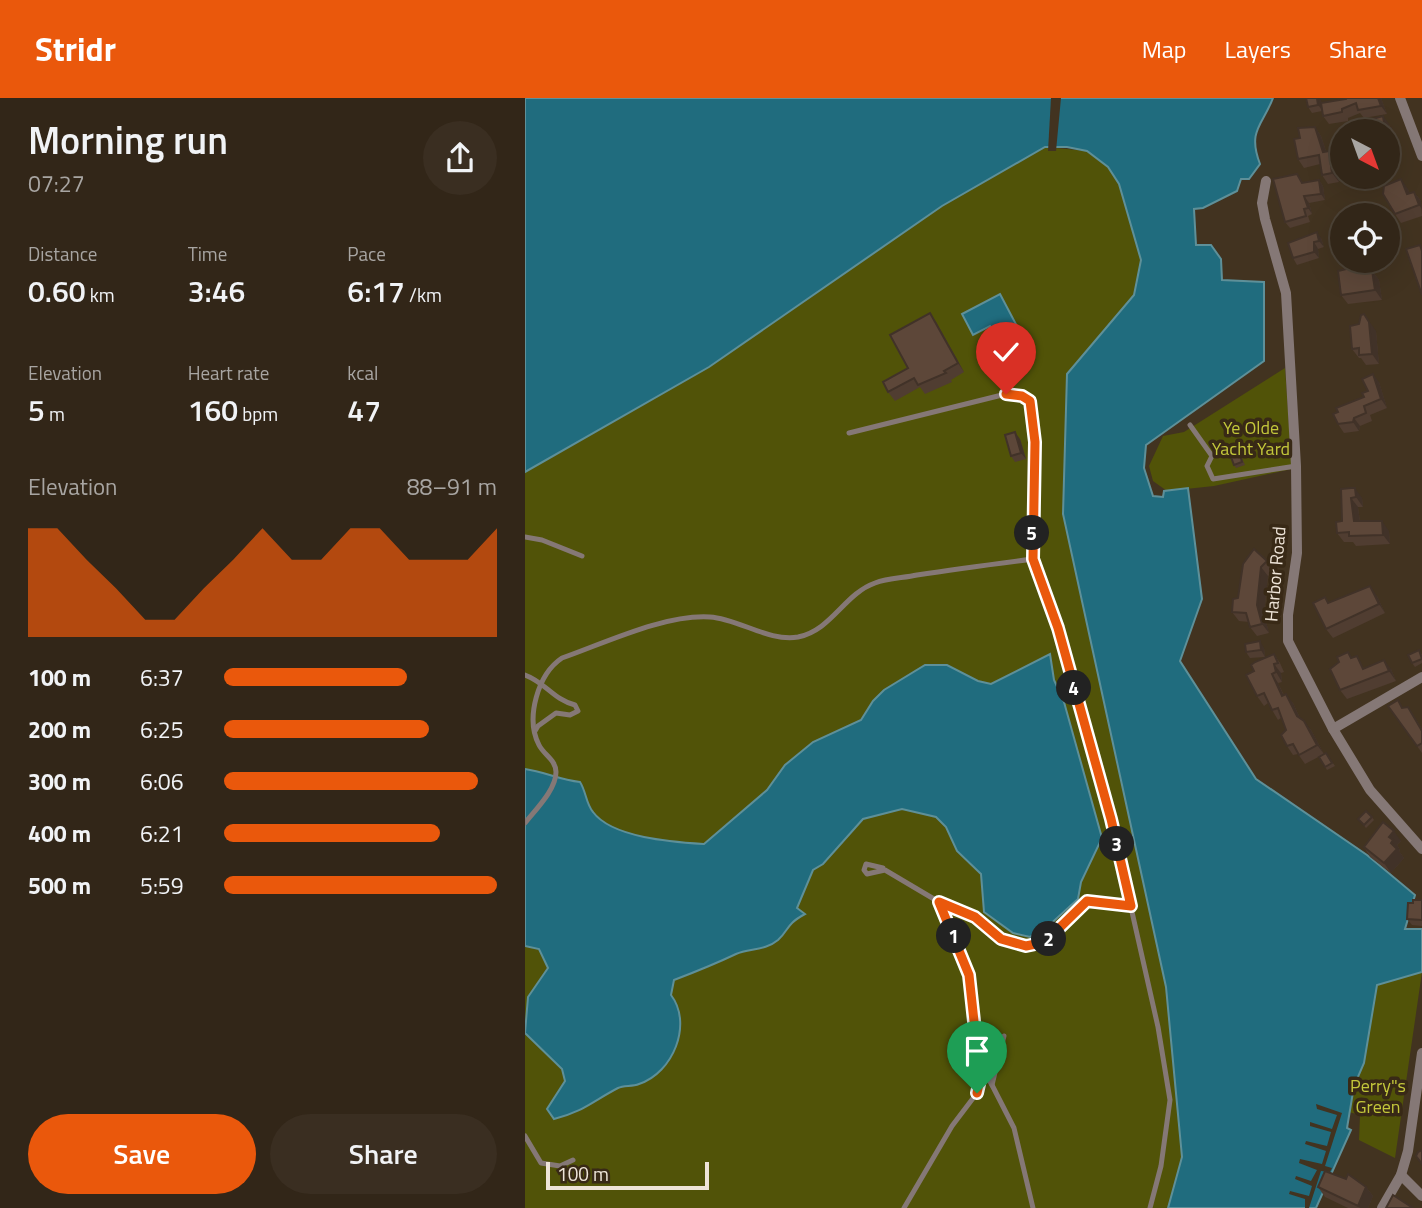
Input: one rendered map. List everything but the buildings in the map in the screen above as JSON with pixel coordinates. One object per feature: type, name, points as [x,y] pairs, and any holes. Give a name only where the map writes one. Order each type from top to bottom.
[{"type":"street","points":[[1400,98],[1422,156]]},
{"type":"street","name":"Harbor Road","points":[[1266,181],[1262,203],[1286,293],[1296,466],[1297,553],[1288,615],[1288,641],[1333,729],[1370,790],[1421,846]]},
{"type":"street","points":[[1333,729],[1422,677]]},
{"type":"street","points":[[1381,1208],[1401,1175],[1408,1152],[1422,1054]]},
{"type":"street","points":[[1408,1152],[1422,1151]]},
{"type":"street","points":[[1401,1175],[1422,1196]]},
{"type":"lane","points":[[849,433],[1006,394],[1022,396],[1030,401],[1035,442],[1033,559],[1058,628],[1111,819],[1170,1100],[1161,1166],[1150,1208]]},
{"type":"lane","points":[[1190,425],[1212,456],[1207,466],[1213,479],[1296,466]]},
{"type":"lane","points":[[525,537],[542,540],[582,556]]},
{"type":"lane","points":[[525,823],[545,797],[557,775],[555,765],[539,746],[534,734],[533,706],[540,682],[553,664],[562,658],[671,621],[692,618],[723,619],[781,636],[798,637],[823,626],[856,594],[875,583],[968,566],[1033,559]]},
{"type":"lane","points":[[525,675],[540,682],[559,700],[575,705],[578,711],[570,715],[556,713]]},
{"type":"lane","points":[[534,734],[538,726],[556,713],[559,700]]},
{"type":"lane","points":[[883,868],[866,864],[864,870],[867,874],[885,870],[939,902],[975,917],[1001,939],[1026,946],[1045,942],[1087,901],[1131,906]]},
{"type":"lane","points":[[939,902],[969,975],[982,1071],[1014,1128],[1033,1208]]},
{"type":"lane","points":[[992,1085],[1004,1036]]},
{"type":"lane","points":[[904,1208],[952,1126],[977,1093],[982,1071]]},
{"type":"lane","points":[[525,1136],[541,1163],[560,1166],[573,1160]]},
{"type":"green space","points":[[1045,147],[1087,151],[1108,167],[1119,184],[1141,260],[1134,295],[1067,374],[1063,514],[1166,987],[1182,1157],[1168,1208],[525,1208],[525,472],[709,367],[942,206]]},
{"type":"green space","name":"Ye Olde Yacht Yard","points":[[1285,368],[1292,469],[1214,486],[1167,491],[1153,481],[1149,466],[1163,436],[1184,432]]},
{"type":"green space","name":"Perry\"s Green","points":[[1422,972],[1395,1158],[1359,1140],[1360,1115],[1349,1112],[1354,1086],[1364,1063],[1377,985]]},
{"type":"water","points":[[525,98],[1273,98],[1256,135],[1256,153],[1260,164],[1249,179],[1241,179],[1237,191],[1203,208],[1194,209],[1196,245],[1211,245],[1221,259],[1222,280],[1264,282],[1264,361],[1146,445],[1144,468],[1153,496],[1163,497],[1164,491],[1188,488],[1202,599],[1180,661],[1256,779],[1367,855],[1415,895],[1405,929],[1422,929],[1422,972],[1377,985],[1364,1063],[1354,1086],[1347,1128],[1351,1130],[1316,1208],[1168,1208],[1182,1157],[1166,987],[1063,514],[1067,374],[1134,295],[1141,260],[1119,184],[1108,167],[1087,151],[1045,147],[942,206],[709,367],[525,472]]},
{"type":"water","points":[[1000,294],[1020,332],[999,343],[990,326],[973,335],[962,314]]},
{"type":"water","points":[[1050,654],[1054,680],[1064,702],[1102,838],[1081,882],[1078,899],[1045,929],[1030,937],[1013,933],[984,912],[981,874],[957,851],[946,827],[936,817],[902,809],[863,819],[823,864],[813,870],[797,908],[805,914],[791,924],[778,940],[674,980],[671,995],[677,1007],[680,1033],[670,1059],[661,1070],[639,1084],[618,1088],[580,1110],[554,1119],[547,1109],[565,1081],[562,1069],[525,1033],[528,997],[548,968],[539,949],[525,946],[525,769],[580,782],[593,812],[614,828],[644,837],[704,844],[767,790],[785,765],[813,742],[861,720],[884,690],[925,665],[947,665],[978,681],[991,684]]},
{"type":"pier","points":[[1051,98],[1061,98],[1056,151],[1048,151]]},
{"type":"pier","points":[[1316,1104],[1342,1113],[1325,1166],[1332,1168],[1330,1172],[1321,1171],[1309,1208],[1305,1208],[1305,1199],[1289,1194],[1290,1191],[1309,1196],[1312,1186],[1295,1179],[1296,1176],[1311,1181],[1317,1170],[1299,1163],[1300,1159],[1322,1164],[1326,1151],[1305,1144],[1306,1141],[1327,1146],[1331,1132],[1310,1126],[1310,1122],[1332,1129],[1337,1115],[1317,1109]]},
{"type":"route","points":[[977,1093],[982,1082],[982,1071],[969,975],[959,946],[939,908],[939,902],[975,917],[1001,939],[1026,946],[1045,942],[1087,901],[1100,900],[1131,906],[1111,819],[1058,628],[1033,559],[1031,524],[1035,442],[1030,401],[1022,396],[1006,394]]}]
